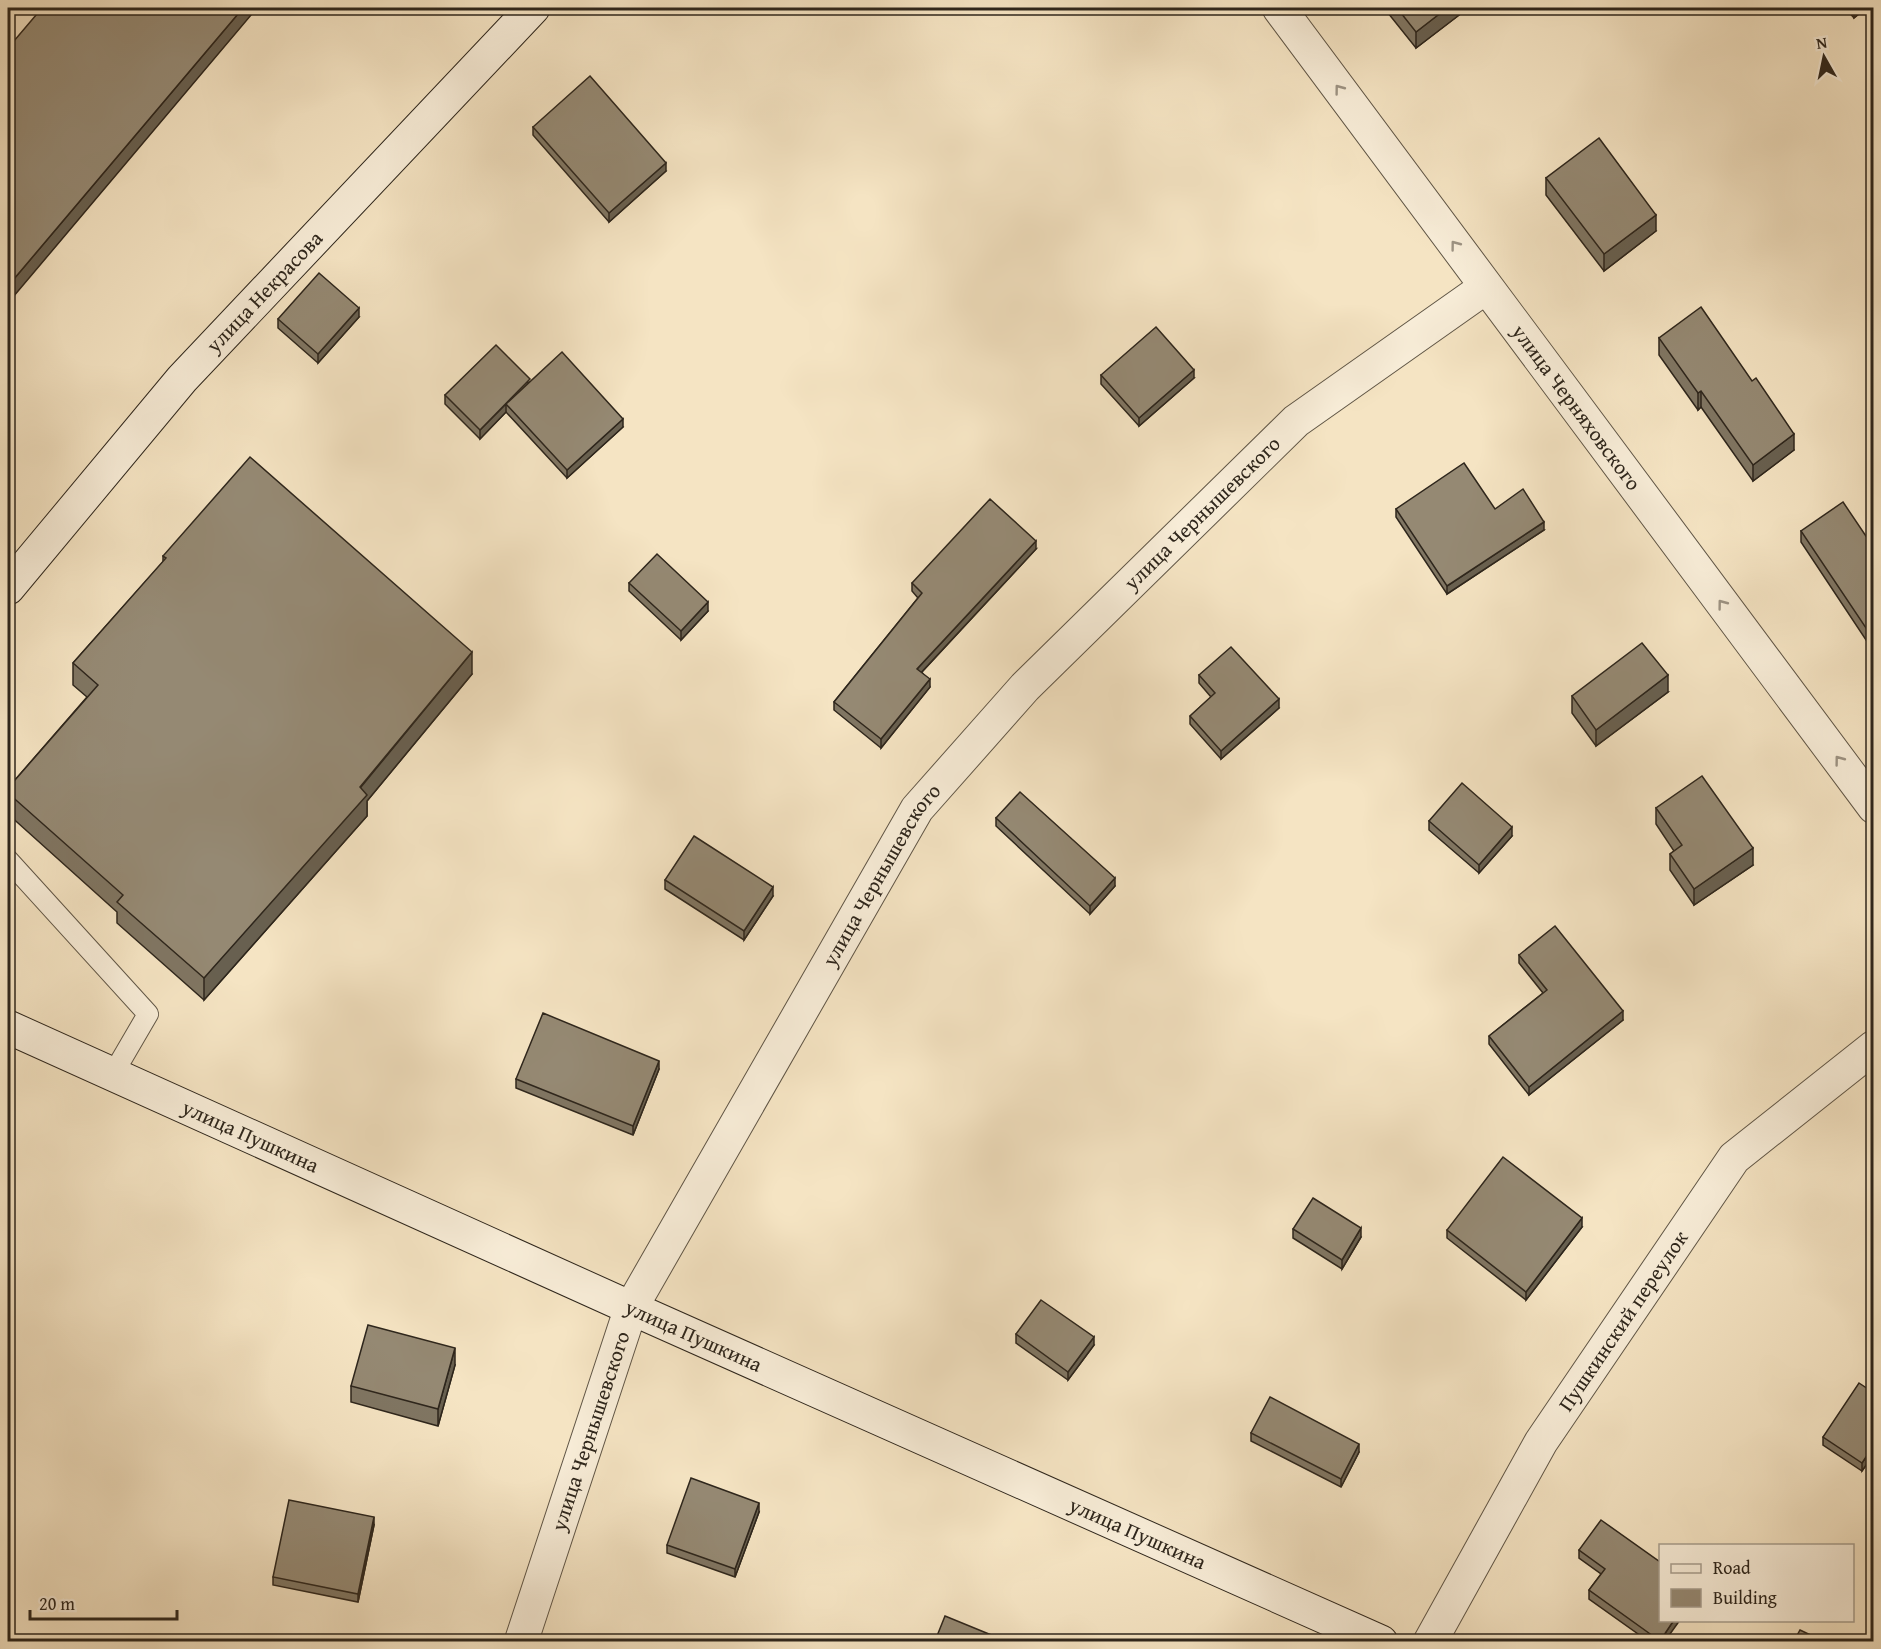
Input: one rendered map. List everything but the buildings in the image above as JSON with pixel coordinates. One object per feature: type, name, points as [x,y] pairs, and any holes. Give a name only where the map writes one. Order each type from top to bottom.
[{"type":"street","name":"улица Некрасова","points":[[8,588],[182,379],[533,8]]},
{"type":"street","name":"улица Черняховского","points":[[1279,8],[1874,807]]},
{"type":"street","name":"улица Чернышевского","points":[[521,1641],[631,1308],[917,809],[1025,687],[1296,421],[1486,287]]},
{"type":"street","name":"улица Пушкина","points":[[8,1027],[631,1308],[1381,1641]]},
{"type":"street","name":"Пушкинский переулок","points":[[1430,1641],[1541,1442],[1734,1158],[1874,1047]]},
{"type":"lane","points":[[8,860],[148,1014],[113,1074]]}]
